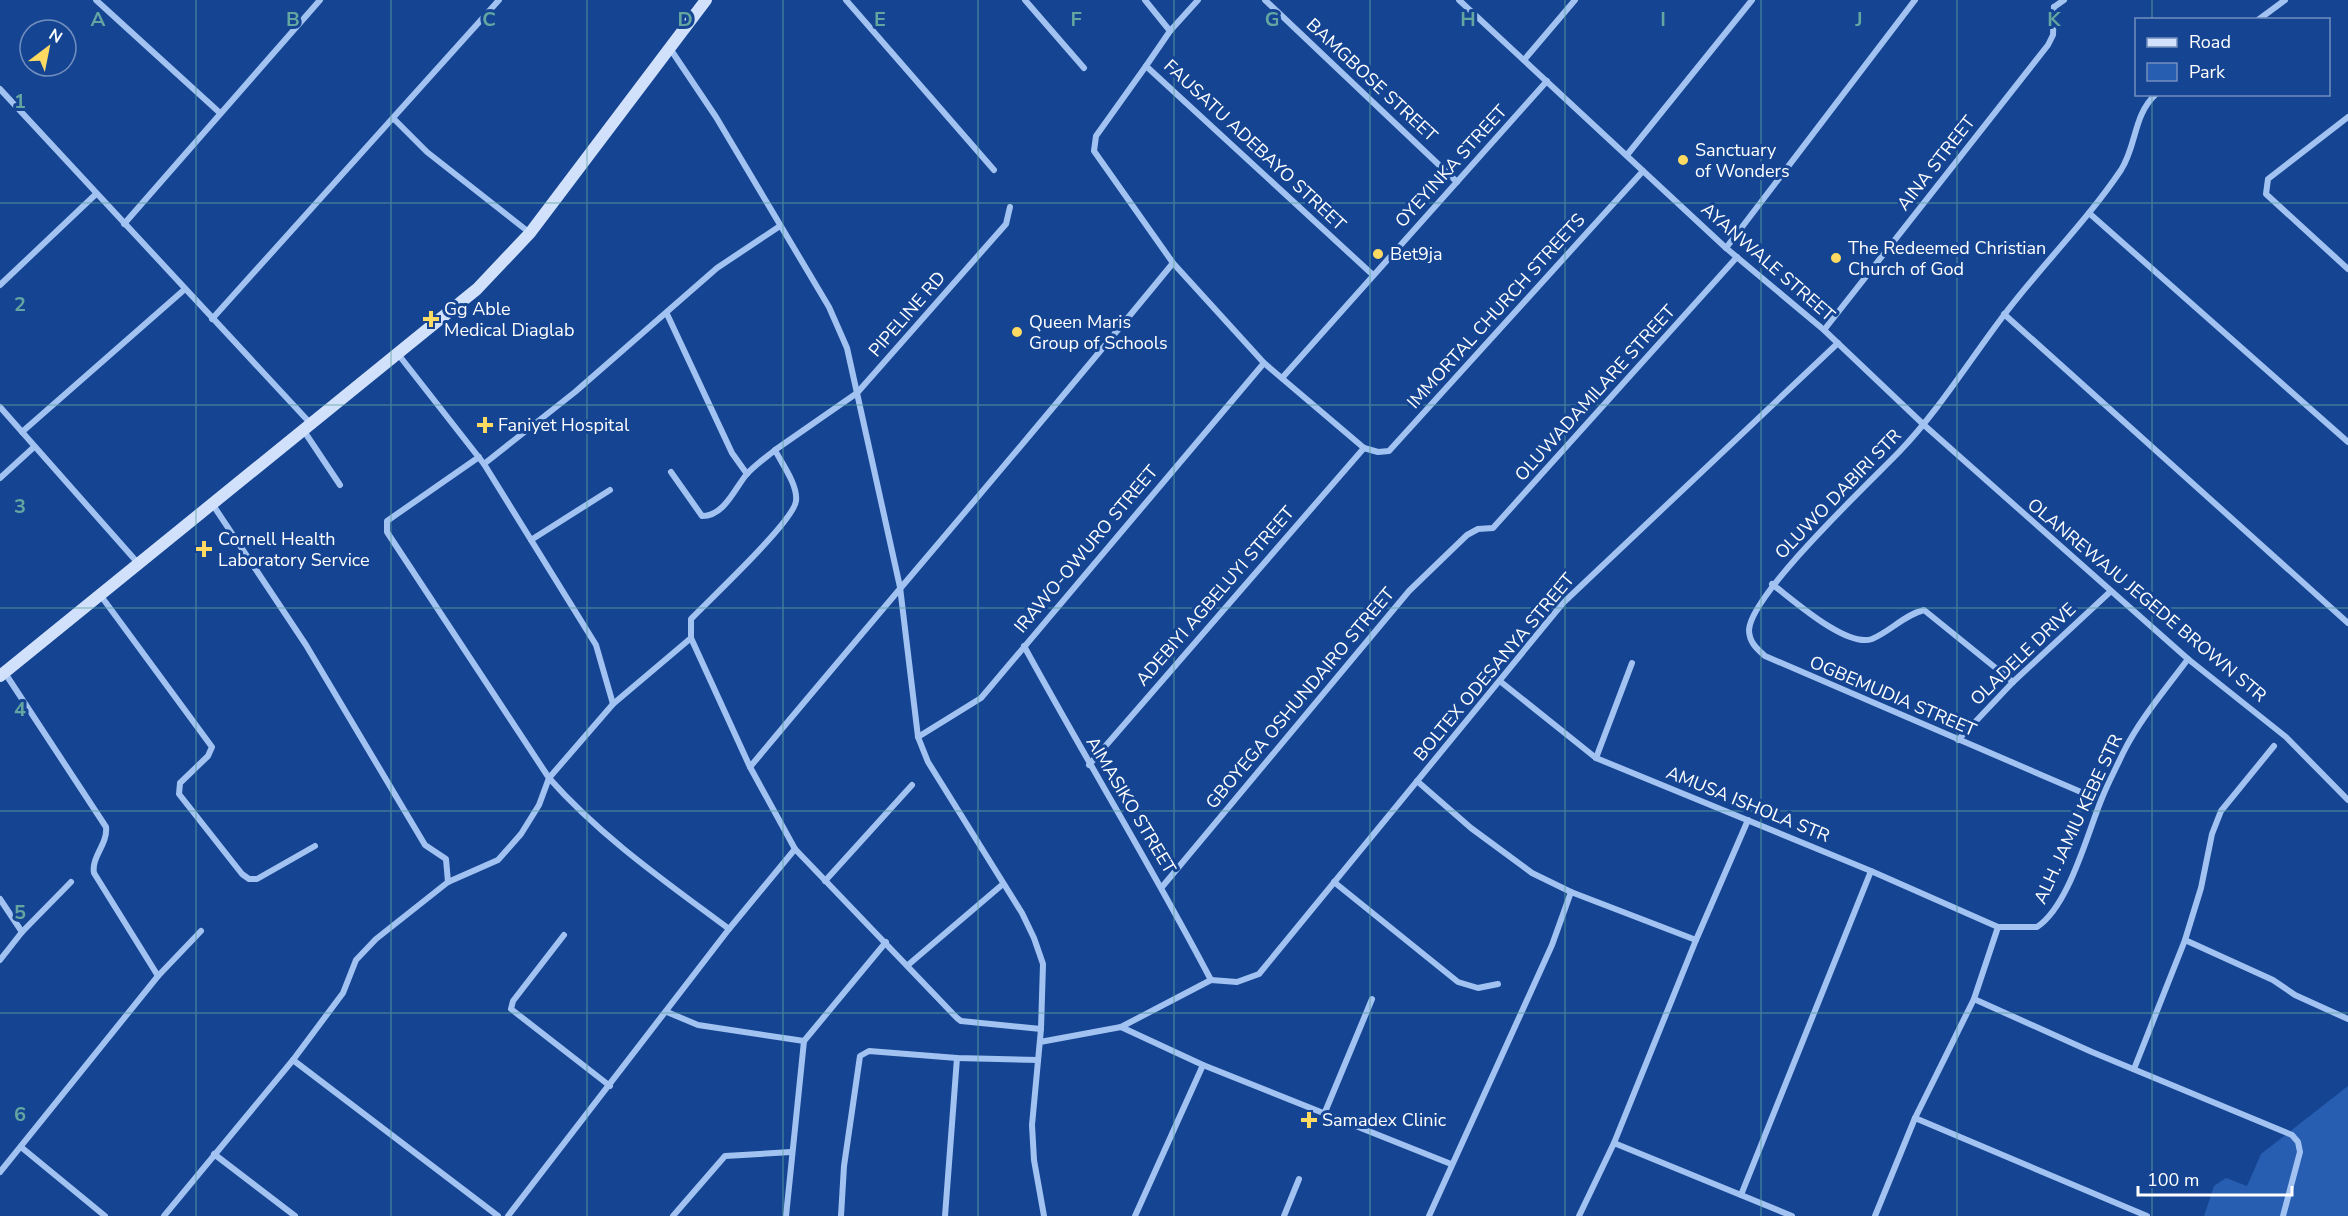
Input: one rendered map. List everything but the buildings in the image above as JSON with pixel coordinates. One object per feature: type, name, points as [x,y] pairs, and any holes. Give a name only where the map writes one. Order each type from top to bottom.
[{"type":"main road","points":[[2,674],[101,596],[137,562],[213,505],[477,289],[530,232],[706,0]]},
{"type":"street","points":[[96,0],[220,112]]},
{"type":"street","points":[[123,224],[320,0]]},
{"type":"street","points":[[212,319],[499,0]]},
{"type":"street","points":[[846,0],[994,170]]},
{"type":"street","points":[[1025,0],[1084,68]]},
{"type":"street","points":[[1145,0],[1170,32]]},
{"type":"street","name":"FAUSATU ADEBAYO STREET","points":[[1198,0],[1170,32],[1146,66],[1373,275]]},
{"type":"street","name":"BAMGBOSE STREET","points":[[1265,0],[1457,182]]},
{"type":"street","name":"AYANWALE STREET","points":[[1459,0],[1726,248],[1824,330],[1924,425]]},
{"type":"street","points":[[1524,60],[1575,0]]},
{"type":"street","points":[[1627,155],[1752,0]]},
{"type":"street","points":[[1726,248],[1915,0]]},
{"type":"street","points":[[2049,0],[2054,7],[2064,0]]},
{"type":"street","points":[[2261,18],[2285,0]]},
{"type":"street","name":"AINA STREET","points":[[1824,330],[2048,45],[2053,35],[2054,7]]},
{"type":"street","points":[[669,46],[716,117],[829,307],[847,348],[900,587],[918,737],[927,762],[1034,938],[1043,964],[1041,1029],[1032,1125],[1034,1160],[1044,1216]]},
{"type":"street","points":[[1146,66],[1096,136],[1094,151],[1173,263],[1264,363],[1364,448]]},
{"type":"street","name":"OYEYINKA STREET","points":[[1282,378],[1547,81]]},
{"type":"street","points":[[2,94],[185,289],[307,427],[340,485]]},
{"type":"street","name":"OLUWO DABIRI STR","points":[[1773,584],[1924,425],[2004,314],[2089,213],[2131,152],[2137,123],[2144,105],[2154,96]]},
{"type":"street","points":[[2348,117],[2268,179],[2265,188],[2266,194],[2348,269]]},
{"type":"street","points":[[394,119],[427,152],[530,232]]},
{"type":"street","name":"IMMORTAL CHURCH STREETS","points":[[1364,448],[1378,452],[1389,451],[1643,171]]},
{"type":"street","points":[[0,285],[96,194]]},
{"type":"street","name":"PIPELINE RD","points":[[672,472],[702,516],[716,512],[730,498],[747,474],[775,450],[857,393],[1006,224],[1011,207]]},
{"type":"street","points":[[2089,213],[2348,442]]},
{"type":"street","points":[[484,464],[575,392],[717,268],[780,226]]},
{"type":"street","name":"OLUWADAMILARE STREET","points":[[1467,535],[1478,529],[1493,528],[1737,257]]},
{"type":"street","points":[[750,767],[900,587],[1019,450],[1173,263]]},
{"type":"street","points":[[22,432],[185,289]]},
{"type":"street","points":[[667,314],[732,453],[747,474]]},
{"type":"street","points":[[2004,314],[2348,623]]},
{"type":"street","name":"BOLTEX ODESANYA STREET","points":[[1211,980],[1237,982],[1259,974],[1501,682],[1563,603],[1838,343]]},
{"type":"street","points":[[398,354],[484,464],[596,645],[613,705]]},
{"type":"street","name":"IRAWO-OWURO STREET","points":[[918,737],[981,698],[1264,363]]},
{"type":"street","points":[[0,407],[137,562]]},
{"type":"street","name":"OLANREWAJU JEGEDE BROWN STR","points":[[1924,425],[2188,659],[2286,737],[2348,800]]},
{"type":"street","points":[[0,478],[34,447]]},
{"type":"street","name":"ADEBIYI AGBELUYI STREET","points":[[1089,765],[1364,448]]},
{"type":"street","points":[[775,450],[796,493],[794,509],[752,559],[691,619],[691,638],[750,767],[795,849],[961,1022],[1041,1029]]},
{"type":"street","points":[[479,457],[387,521],[386,528],[549,778],[579,811],[606,835],[729,929]]},
{"type":"street","points":[[531,540],[610,490]]},
{"type":"street","points":[[213,505],[306,645],[425,845],[446,859],[448,882]]},
{"type":"street","name":"GBOYEGA OSHUNDAIRO STREET","points":[[1162,886],[1409,591],[1467,535]]},
{"type":"street","points":[[1773,584],[1822,624],[1861,640],[1872,639],[1913,613],[1924,610],[2013,682]]},
{"type":"street","name":"OGBEMUDIA STREET","points":[[1773,584],[1751,618],[1749,629],[1754,646],[1765,656],[2088,795]]},
{"type":"street","name":"OLADELE DRIVE","points":[[1958,740],[2013,682],[2111,591]]},
{"type":"street","points":[[101,596],[212,747],[208,756],[180,783],[179,794],[242,874],[249,879],[257,879],[315,846]]},
{"type":"street","points":[[164,1216],[293,1060],[343,993],[356,960],[376,939],[448,882],[498,860],[521,834],[539,805],[549,778],[613,705],[691,638]]},
{"type":"street","name":"AIMASIKO STREET","points":[[1024,646],[1089,765],[1162,886],[1211,980]]},
{"type":"street","name":"ALH. JAMIU KEBE STR","points":[[1998,927],[2037,927],[2046,922],[2076,868],[2101,799],[2139,724],[2188,659]]},
{"type":"street","points":[[1596,758],[1632,663]]},
{"type":"street","points":[[2,674],[106,827],[105,839],[93,867],[94,873],[159,976]]},
{"type":"street","name":"AMUSA ISHOLA STR","points":[[1501,682],[1596,758],[1871,871],[1998,927]]},
{"type":"street","points":[[2134,1069],[2185,940],[2201,888],[2212,834],[2220,811],[2274,746]]},
{"type":"street","points":[[1417,781],[1472,828],[1532,873],[1571,892],[1696,940]]},
{"type":"street","points":[[825,881],[912,785]]},
{"type":"street","points":[[1579,1216],[1614,1143],[1696,940],[1748,820]]},
{"type":"street","points":[[508,1216],[729,929],[795,849]]},
{"type":"street","points":[[1741,1195],[1871,871]]},
{"type":"street","points":[[0,960],[22,932],[71,882]]},
{"type":"street","points":[[1334,882],[1458,982],[1478,988],[1498,984]]},
{"type":"street","points":[[908,965],[1003,884]]},
{"type":"street","points":[[1430,1216],[1451,1164],[1552,945],[1571,892]]},
{"type":"street","points":[[0,899],[22,932]]},
{"type":"street","points":[[1875,1216],[1915,1118],[1974,999],[1998,927]]},
{"type":"street","points":[[0,1172],[159,976],[201,931]]},
{"type":"street","points":[[564,935],[513,1001],[511,1009],[609,1086]]},
{"type":"street","points":[[2185,940],[2273,980],[2295,995],[2348,1019]]},
{"type":"street","points":[[786,1216],[804,1041],[886,942]]},
{"type":"street","points":[[1040,1042],[1122,1027],[1211,980]]},
{"type":"street","points":[[1325,1112],[1372,999]]},
{"type":"street","points":[[1974,999],[2292,1135],[2298,1142],[2300,1152],[2283,1216]]},
{"type":"street","points":[[667,1012],[698,1025],[804,1041]]},
{"type":"street","points":[[1122,1027],[1203,1065],[1451,1164]]},
{"type":"street","points":[[841,1216],[844,1166],[860,1056],[869,1051],[957,1058],[1038,1060]]},
{"type":"street","points":[[945,1216],[957,1058]]},
{"type":"street","points":[[293,1060],[498,1216]]},
{"type":"street","points":[[1136,1216],[1203,1065]]},
{"type":"street","points":[[1915,1118],[2147,1216]]},
{"type":"street","points":[[1614,1143],[1792,1216]]},
{"type":"street","points":[[21,1148],[105,1216]]},
{"type":"street","points":[[673,1216],[724,1156],[791,1152]]},
{"type":"street","points":[[214,1154],[295,1216]]},
{"type":"street","points":[[1284,1216],[1299,1179]]},
{"type":"green space","points":[[2348,1086],[2348,1216],[2204,1216],[2214,1186],[2226,1178],[2247,1186],[2261,1154]]},
{"type":"place","name":"Sanctuary of Wonders","points":[[1683,160]]},
{"type":"place","name":"Bet9ja","points":[[1378,254]]},
{"type":"place","name":"The Redeemed Christian Church of God","points":[[1836,258]]},
{"type":"place","name":"Gg Able Medical Diaglab","points":[[431,319]]},
{"type":"place","name":"Queen Maris Group of Schools","points":[[1017,332]]},
{"type":"place","name":"Faniyet Hospital","points":[[485,425]]},
{"type":"place","name":"Cornell Health Laboratory Service","points":[[204,549]]},
{"type":"place","name":"Samadex Clinic","points":[[1309,1120]]}]
